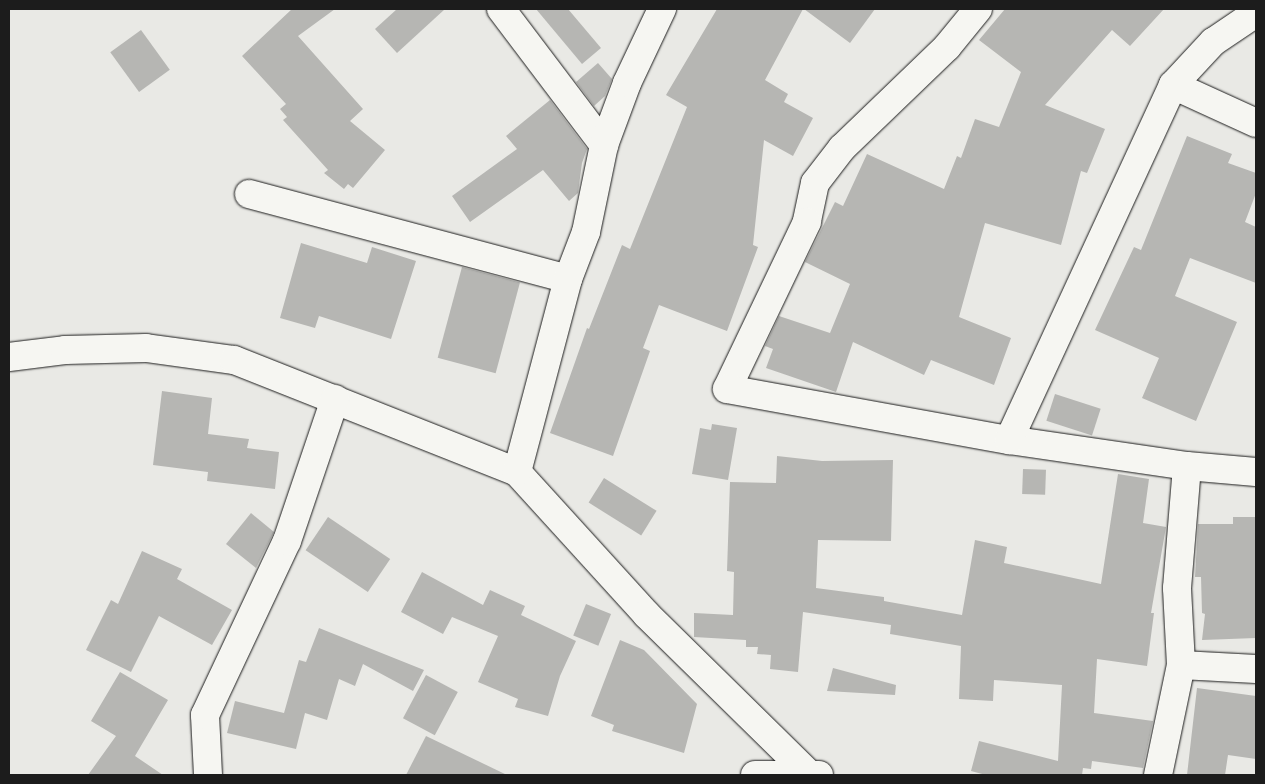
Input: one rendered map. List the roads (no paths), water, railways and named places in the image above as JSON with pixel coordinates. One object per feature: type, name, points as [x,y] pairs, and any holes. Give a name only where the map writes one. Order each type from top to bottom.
[{"type":"street","points":[[501,9],[604,145]]},
{"type":"street","points":[[517,472],[568,279],[586,232],[604,145],[627,82],[662,9]]},
{"type":"street","points":[[978,9],[947,47],[842,148],[815,183],[808,222],[727,389],[1010,440],[1187,466],[1256,472]]},
{"type":"street","points":[[1010,440],[1173,85],[1214,42],[1256,14]]},
{"type":"street","points":[[1173,85],[1256,123]]},
{"type":"street","points":[[249,194],[568,279]]},
{"type":"street","points":[[9,357],[65,350],[146,348],[234,360],[517,472],[646,614],[815,775]]},
{"type":"street","points":[[208,775],[205,715],[287,541],[335,399]]},
{"type":"street","points":[[1158,775],[1180,665],[1177,588],[1187,466]]},
{"type":"street","points":[[1180,665],[1256,669]]},
{"type":"street","points":[[755,775],[815,775]]}]
